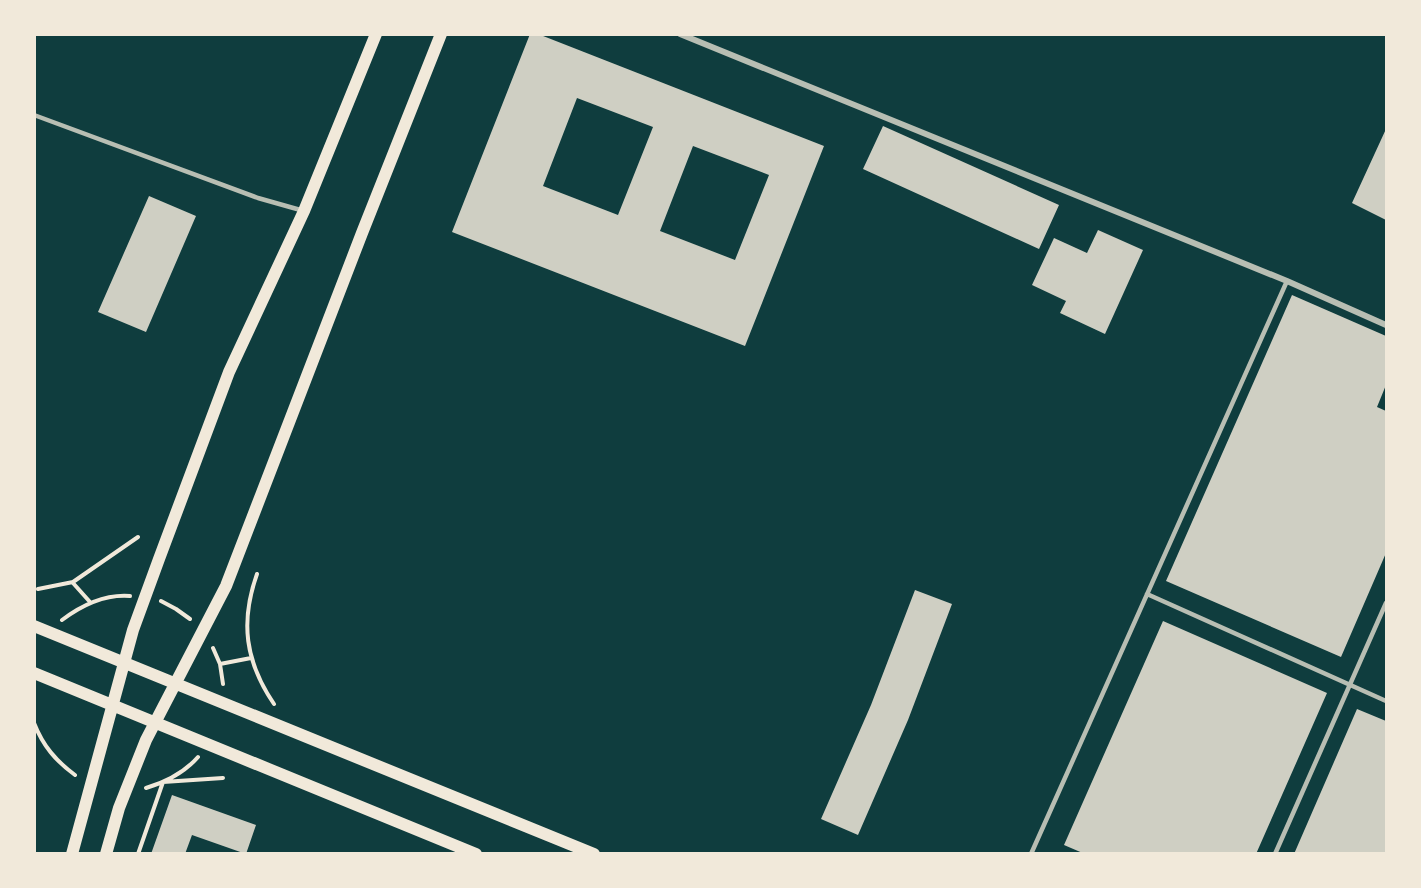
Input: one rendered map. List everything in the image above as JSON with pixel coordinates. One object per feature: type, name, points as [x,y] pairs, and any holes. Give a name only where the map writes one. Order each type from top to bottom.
[{"type":"main road","points":[[72,854],[133,630],[229,372],[304,211],[376,34]]},
{"type":"main road","points":[[106,854],[119,808],[146,740],[226,586],[357,244],[441,34]]},
{"type":"main road","points":[[34,626],[594,854]]},
{"type":"main road","points":[[34,673],[476,854]]},
{"type":"street","points":[[680,34],[1287,281],[1386,325]]},
{"type":"lane","points":[[34,116],[258,198],[304,211]]},
{"type":"lane","points":[[1031,854],[1287,281]]},
{"type":"lane","points":[[1147,594],[1386,701]]},
{"type":"lane","points":[[1275,854],[1386,603]]},
{"type":"path","points":[[38,589],[73,582],[138,537]]},
{"type":"path","points":[[257,574],[250,594],[247,637],[256,674],[274,705]]},
{"type":"path","points":[[73,582],[90,602]]},
{"type":"path","points":[[60,622],[90,602],[107,597],[134,596]]},
{"type":"path","points":[[152,599],[160,601]]},
{"type":"path","points":[[220,664],[251,658]]},
{"type":"path","points":[[34,738],[40,737]]},
{"type":"path","points":[[138,854],[163,782],[223,778]]},
{"type":"building","points":[[530,34],[538,34],[824,146],[745,346],[452,232]],"holes":[[[577,98],[653,127],[618,215],[543,186]],[[693,146],[769,175],[735,260],[660,231]]]},
{"type":"building","points":[[883,126],[1059,205],[1039,249],[863,169]]},
{"type":"building","points":[[1386,129],[1386,220],[1352,203]]},
{"type":"building","points":[[149,196],[196,216],[146,332],[98,312]]},
{"type":"building","points":[[1098,230],[1143,250],[1105,334],[1060,313],[1066,301],[1032,285],[1054,238],[1087,253]]},
{"type":"building","points":[[1292,295],[1386,336],[1386,385],[1377,407],[1386,411],[1386,553],[1341,657],[1166,581]]},
{"type":"building","points":[[915,590],[952,604],[908,720],[858,835],[821,819],[871,705]]},
{"type":"building","points":[[1163,621],[1327,693],[1256,854],[1085,854],[1064,845]]},
{"type":"building","points":[[1357,709],[1386,721],[1386,854],[1294,854]]},
{"type":"building","points":[[172,795],[256,825],[246,854],[192,835],[185,854],[151,854]]}]
